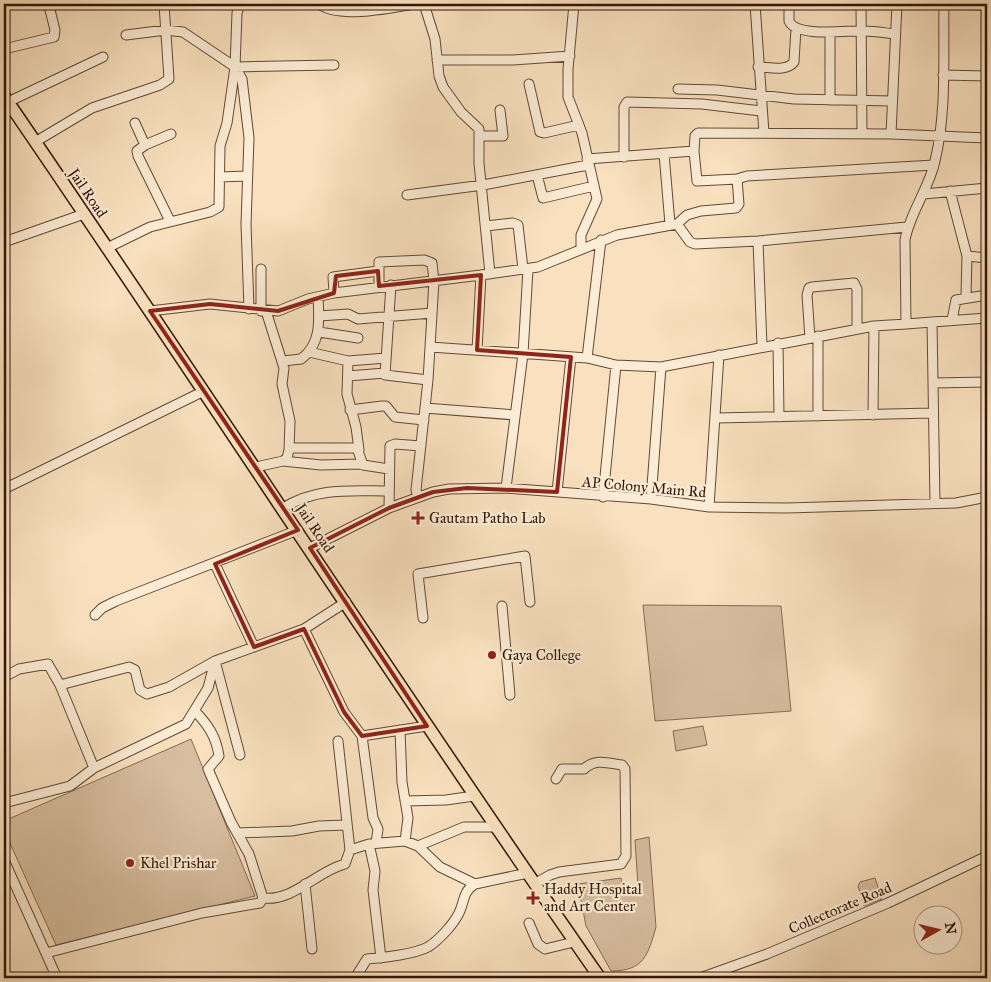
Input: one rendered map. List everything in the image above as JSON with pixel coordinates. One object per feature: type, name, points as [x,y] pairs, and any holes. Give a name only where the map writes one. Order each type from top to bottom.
[{"type":"main road","name":"Jail Road","points":[[6,99],[256,467],[474,796],[600,978]]},
{"type":"street","points":[[35,142],[92,108],[166,82],[170,73],[164,4]]},
{"type":"street","points":[[107,248],[133,233],[170,221],[210,212],[219,207],[220,146],[227,123],[235,67],[237,14],[240,4]]},
{"type":"street","points":[[319,4],[332,10],[376,10],[414,4]]},
{"type":"street","points":[[424,4],[435,39],[443,87],[462,112],[476,125],[479,136],[479,164],[483,185],[490,274]]},
{"type":"street","points":[[574,4],[568,97],[580,125],[597,199],[581,235],[581,249]]},
{"type":"street","points":[[755,4],[764,133]]},
{"type":"street","points":[[789,4],[789,21],[796,28],[830,33],[862,30],[896,34]]},
{"type":"street","points":[[861,4],[862,134]]},
{"type":"street","points":[[891,134],[897,4]]},
{"type":"street","points":[[934,4],[987,5]]},
{"type":"street","points":[[906,324],[905,240],[907,227],[924,194],[934,164],[939,135],[943,75],[944,4]]},
{"type":"street","points":[[4,49],[54,36],[55,30],[49,6]]},
{"type":"street","points":[[758,67],[787,68],[794,62],[796,28]]},
{"type":"street","points":[[126,35],[166,30],[188,34],[235,67],[242,79],[248,126],[246,224],[249,309]]},
{"type":"street","points":[[830,33],[830,100]]},
{"type":"street","points":[[437,60],[512,60],[570,56]]},
{"type":"street","points":[[6,99],[103,57]]},
{"type":"street","points":[[235,67],[334,65]]},
{"type":"street","points":[[943,75],[987,76]]},
{"type":"street","points":[[529,84],[540,132],[544,133],[580,125]]},
{"type":"street","points":[[678,89],[717,90],[761,97],[892,101]]},
{"type":"street","points":[[624,157],[624,107],[627,102],[702,104],[761,111]]},
{"type":"street","points":[[479,136],[503,136],[500,110]]},
{"type":"street","points":[[135,123],[145,145]]},
{"type":"street","points":[[934,164],[756,175],[737,179],[697,181],[694,151],[695,136],[698,133],[764,133],[939,135],[987,138]]},
{"type":"street","points":[[170,221],[137,151],[145,145],[171,134]]},
{"type":"street","points":[[407,195],[483,185],[537,175],[588,162],[694,151]]},
{"type":"street","points":[[664,154],[674,224],[690,242],[695,244],[758,241],[907,227]]},
{"type":"street","points":[[537,175],[543,198],[594,186]]},
{"type":"street","points":[[220,177],[247,176]]},
{"type":"street","points":[[150,311],[210,304],[278,311],[318,296],[334,293],[525,269],[551,263],[601,240],[674,224],[693,213],[738,206],[737,179]]},
{"type":"street","points":[[924,194],[987,188]]},
{"type":"street","points":[[950,191],[967,256],[966,296]]},
{"type":"street","points":[[4,242],[84,214]]},
{"type":"street","points":[[486,226],[513,223],[518,225],[525,269],[523,354],[506,488]]},
{"type":"street","points":[[587,358],[601,240]]},
{"type":"street","points":[[758,241],[762,346]]},
{"type":"street","points":[[967,256],[987,258]]},
{"type":"street","points":[[379,286],[378,264],[383,261],[429,261],[434,268],[428,380],[418,498]]},
{"type":"street","points":[[261,269],[264,311],[276,347],[283,361],[282,384],[289,415],[289,448],[288,455],[283,461]]},
{"type":"street","points":[[334,293],[333,276],[378,271]]},
{"type":"street","points":[[477,350],[480,275]]},
{"type":"street","points":[[818,416],[814,337],[807,295],[809,288],[854,283],[857,288],[857,328]]},
{"type":"street","points":[[384,373],[391,285]]},
{"type":"street","points":[[952,320],[954,302],[966,296],[987,295]]},
{"type":"street","points":[[283,361],[301,359],[309,352],[319,332],[318,296]]},
{"type":"street","points":[[319,316],[348,314],[358,319],[389,318],[432,313]]},
{"type":"street","points":[[430,346],[587,358],[616,365],[661,367],[857,328],[987,318]]},
{"type":"street","points":[[932,322],[932,413],[935,503]]},
{"type":"street","points":[[873,415],[874,326]]},
{"type":"street","points":[[319,332],[358,338]]},
{"type":"street","points":[[778,343],[779,417]]},
{"type":"street","points":[[309,352],[348,361],[386,358]]},
{"type":"street","points":[[710,507],[719,355]]},
{"type":"street","points":[[557,492],[571,357]]},
{"type":"street","points":[[348,361],[347,394],[356,427],[361,464]]},
{"type":"street","points":[[603,497],[616,365]]},
{"type":"street","points":[[651,499],[661,367]]},
{"type":"street","points":[[348,376],[384,373],[388,377],[428,380]]},
{"type":"street","points":[[933,383],[987,382]]},
{"type":"street","points":[[4,489],[204,391]]},
{"type":"street","points":[[350,410],[386,406],[395,418],[424,420]]},
{"type":"street","points":[[425,408],[515,415]]},
{"type":"street","points":[[716,418],[932,413]]},
{"type":"street","points":[[389,508],[389,449],[391,444],[421,446]]},
{"type":"street","points":[[289,448],[359,450]]},
{"type":"street","points":[[256,467],[283,461],[321,464],[361,464],[367,467],[389,469]]},
{"type":"street","name":"AP Colony Main Rd","points":[[310,548],[389,508],[449,489],[506,488],[603,497],[651,499],[710,507],[787,508],[956,503],[987,497]]},
{"type":"street","points":[[283,508],[300,498],[315,493],[388,491]]},
{"type":"street","points":[[95,615],[102,608],[116,601],[215,564],[269,539],[298,530]]},
{"type":"street","points":[[423,618],[418,574],[525,556],[530,602]]},
{"type":"street","points":[[215,564],[254,647]]},
{"type":"street","points":[[60,684],[129,667],[135,670],[140,690],[147,694],[169,687],[216,661],[304,629],[346,602]]},
{"type":"street","points":[[502,606],[510,694]]},
{"type":"street","points":[[304,629],[344,712],[362,736],[372,818],[378,829],[373,843],[375,871],[373,890],[381,958]]},
{"type":"street","points":[[4,803],[70,786],[94,768],[186,724],[208,688],[216,661]]},
{"type":"street","points":[[216,661],[240,755]]},
{"type":"street","points":[[4,677],[19,669],[48,664],[60,684],[94,768]]},
{"type":"street","points":[[195,711],[208,725],[217,740],[219,756],[208,769],[248,854],[263,898]]},
{"type":"street","points":[[362,736],[427,726]]},
{"type":"street","points":[[400,730],[408,818],[405,840]]},
{"type":"street","points":[[263,898],[272,899],[305,884],[332,867],[345,864],[350,850],[338,741]]},
{"type":"street","points":[[534,884],[559,872],[621,864],[626,856],[625,768],[622,765],[590,763],[584,769],[562,769],[556,780]]},
{"type":"street","points":[[405,801],[446,800],[474,796]]},
{"type":"street","points":[[237,833],[292,831],[319,826],[346,825]]},
{"type":"street","points":[[418,846],[464,827],[495,827]]},
{"type":"street","points":[[350,850],[373,843],[405,840],[418,846],[432,862],[475,884]]},
{"type":"street","name":"Collectorate Road","points":[[700,978],[766,954],[888,904],[987,856]]},
{"type":"street","points":[[4,860],[57,978]]},
{"type":"street","points":[[356,978],[368,959],[381,958],[427,947],[454,922],[462,906],[465,892],[475,884],[528,873]]},
{"type":"street","points":[[305,884],[312,950]]},
{"type":"street","points":[[46,953],[202,913],[260,903],[263,898]]},
{"type":"street","points":[[529,923],[538,944],[545,949],[574,942]]},
{"type":"highlighted area","points":[[378,271],[379,286],[481,275],[477,350],[571,357],[557,492],[467,488],[433,492],[389,508],[310,548],[427,726],[362,736],[344,712],[304,629],[254,647],[215,564],[298,530],[150,311],[210,304],[278,311],[334,293],[336,276]]},
{"type":"shaded area","points":[[643,605],[781,606],[791,711],[655,721]]},
{"type":"shaded area","points":[[703,726],[707,745],[676,751],[673,731]]},
{"type":"shaded area","name":"Khel Prishar","points":[[191,739],[255,896],[56,945],[4,830],[4,821]]},
{"type":"shaded area","points":[[649,837],[656,927],[643,960],[631,968],[611,971],[586,926],[578,884],[621,878],[623,890],[638,887],[635,840]]},
{"type":"shaded area","points":[[875,878],[882,899],[864,906],[858,886],[860,882]]},
{"type":"place","name":"Gautam Patho Lab","points":[[418,518]]},
{"type":"place","name":"Gaya College","points":[[492,655]]},
{"type":"place","name":"Khel Prishar","points":[[130,863]]},
{"type":"place","name":"Haddy Hospital and Art Center","points":[[533,898]]}]
